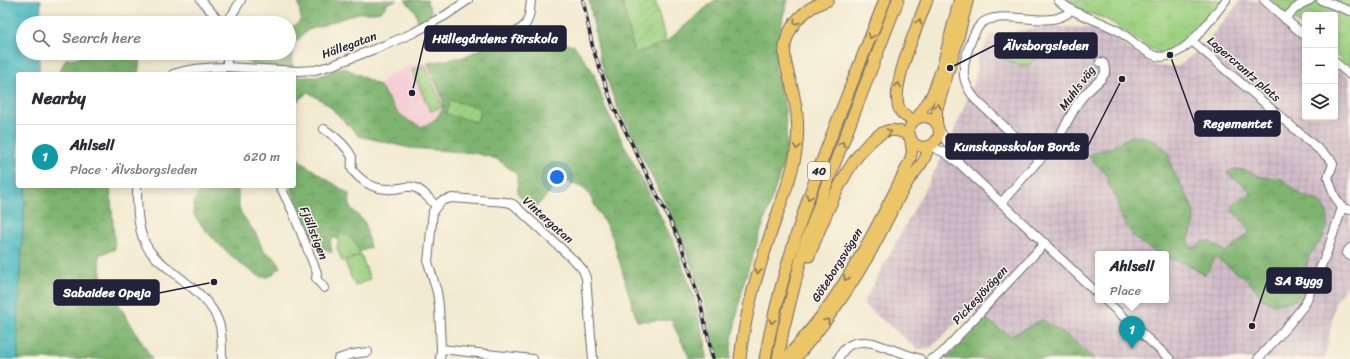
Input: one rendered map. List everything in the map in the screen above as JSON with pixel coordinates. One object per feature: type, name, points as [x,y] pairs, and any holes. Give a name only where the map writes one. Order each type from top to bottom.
[{"type":"highway","points":[[740,359],[742,341],[756,276],[792,172],[796,152],[798,114],[785,60],[784,52],[786,42],[789,32],[802,14],[816,5],[828,0]]},
{"type":"highway","name":"40","points":[[765,359],[777,299],[796,234],[815,180],[885,0]]},
{"type":"highway","name":"40","points":[[778,359],[790,301],[804,248],[826,186],[898,0]]},
{"type":"highway","points":[[916,120],[907,117],[900,111],[897,102],[897,93],[902,70],[927,0]]},
{"type":"highway","points":[[790,301],[832,198],[856,159],[872,141],[884,132],[893,130],[899,131],[910,137]]},
{"type":"main road","name":"Göteborgsvägen","points":[[904,180],[910,128],[930,98],[934,88],[949,41],[959,0]]},
{"type":"main road","name":"Göteborgsvägen","points":[[785,359],[823,326],[846,293],[872,250],[904,180],[920,153],[938,139],[937,110],[968,0]]},
{"type":"main road","points":[[916,120],[923,117],[928,117],[934,120],[938,127]]},
{"type":"main road","points":[[910,137],[919,146],[929,146]]},
{"type":"main road","name":"Göteborgsvägen","points":[[795,359],[800,347]]},
{"type":"street","points":[[201,0],[215,16]]},
{"type":"street","points":[[231,16],[241,0]]},
{"type":"street","name":"Hällegatan","points":[[179,72],[206,67],[227,67],[260,72],[315,70],[385,45],[413,33],[446,15],[468,0]]},
{"type":"street","points":[[513,35],[523,27],[528,20],[531,0]]},
{"type":"street","points":[[1058,0],[1070,9],[1114,29],[1146,51],[1156,56],[1175,54],[1186,47],[1226,0]]},
{"type":"street","points":[[1264,0],[1302,33]]},
{"type":"street","points":[[1285,19],[1301,3],[1310,0]]},
{"type":"street","points":[[1320,0],[1350,11]]},
{"type":"street","points":[[1040,160],[975,99],[967,88],[964,76],[964,64],[975,33],[979,25],[983,22],[999,17],[1053,19],[1067,14],[1070,9]]},
{"type":"street","name":"Lagercrantz plats","points":[[1192,40],[1331,160],[1333,164],[1328,178],[1334,195],[1346,209]]},
{"type":"street","points":[[227,60],[227,67]]},
{"type":"street","name":"Muhls väg","points":[[1001,203],[1059,137],[1077,104],[1102,78],[1105,73],[1105,66],[1100,62]]},
{"type":"street","points":[[1338,65],[1350,75]]},
{"type":"street","points":[[938,127],[960,164]]},
{"type":"street","points":[[324,129],[334,135],[346,149],[352,157],[351,168],[367,185],[389,190],[408,186],[414,187],[419,189],[436,206],[432,220],[428,262],[437,292],[440,321],[440,359]]},
{"type":"street","points":[[929,146],[943,152],[960,164],[1095,291]]},
{"type":"street","points":[[137,188],[138,214],[145,243],[152,254],[202,296],[214,312],[221,334],[222,359]]},
{"type":"street","name":"Fjällstigen","points":[[281,188],[292,210],[317,273],[316,278],[324,288]]},
{"type":"street","name":"Vintergatan","points":[[436,206],[441,202],[452,198],[506,202],[513,204],[578,264],[586,278],[593,359]]},
{"type":"street","points":[[1258,359],[1290,324],[1305,304],[1346,209]]},
{"type":"street","name":"Pickesjövägen","points":[[930,359],[937,357],[943,352],[1044,243]]},
{"type":"street","points":[[1350,248],[1346,252],[1350,256]]},
{"type":"street","points":[[1108,303],[1170,359]]},
{"type":"street","points":[[838,359],[844,349],[851,344],[865,342],[873,343],[920,359]]},
{"type":"street","points":[[440,349],[533,359]]},
{"type":"street","points":[[338,359],[353,354],[368,352]]},
{"type":"shaded area","points":[[1241,0],[1258,0],[1302,37],[1302,120],[1338,120],[1338,68],[1350,78],[1350,283],[1339,296],[1335,304],[1325,359],[1094,359],[1068,336],[1011,336],[1002,331],[972,307],[932,347],[918,349],[863,304],[949,144],[975,79],[978,58],[991,35],[1050,27],[1087,28],[1102,31],[1156,66],[1179,66],[1204,45]],"holes":[[[1131,136],[1168,152],[1171,166],[1190,202],[1193,227],[1189,239],[1189,247],[1196,247],[1205,241],[1211,242],[1226,253],[1249,233],[1246,224],[1231,210],[1251,195],[1246,186],[1236,181],[1244,170],[1262,177],[1281,179],[1302,195],[1318,201],[1325,207],[1328,217],[1327,229],[1309,256],[1306,266],[1308,277],[1261,298],[1256,289],[1245,278],[1215,256],[1210,269],[1205,275],[1184,263],[1169,259],[1169,303],[1095,303],[1095,251],[1154,251],[1119,213],[1118,200],[1109,185],[1106,174],[1088,156],[1110,148]]]},
{"type":"shaded area","points":[[423,62],[428,63],[443,100],[444,107],[436,119],[422,127],[409,121],[397,112],[379,85],[387,77],[408,66]]},
{"type":"green space","points":[[298,0],[397,0],[388,3],[383,10],[375,13],[358,13],[306,31],[296,42],[296,25],[301,18]]},
{"type":"green space","points":[[405,0],[428,0],[427,2],[432,12],[429,16],[418,22],[415,11]]},
{"type":"green space","points":[[589,0],[622,0],[635,53],[666,42],[715,0],[788,0],[783,16],[775,66],[785,107],[787,146],[782,168],[744,282],[732,339],[730,359],[716,359],[704,300],[688,256],[665,203],[615,102],[601,62]]},
{"type":"green space","points":[[622,0],[655,0],[666,42],[635,53]]},
{"type":"green space","points":[[1067,0],[1221,0],[1195,32],[1178,47],[1170,52],[1163,53],[1144,45],[1111,22],[1078,9]]},
{"type":"green space","points":[[1271,0],[1350,0],[1350,68],[1338,58],[1338,12],[1302,12],[1302,26]]},
{"type":"green space","points":[[505,37],[574,45],[593,72],[605,107],[675,245],[693,294],[705,342],[706,359],[690,359],[671,320],[637,321],[612,236],[586,189],[562,179],[534,209],[518,195],[517,174],[497,159],[475,153],[410,148],[359,136],[327,104],[308,92],[296,102],[296,72],[298,77],[317,77],[343,67],[379,85],[397,112],[409,121],[422,127],[436,119],[444,107],[443,100],[428,63],[464,57]]},
{"type":"green space","points":[[1024,53],[1032,56],[1033,60],[1029,65],[1018,65],[1003,58]]},
{"type":"green space","points":[[65,60],[140,60],[138,72],[59,72]]},
{"type":"green space","points":[[247,60],[291,60],[296,72],[258,72]]},
{"type":"green space","points":[[425,65],[443,107],[430,111],[412,70]]},
{"type":"green space","points":[[450,100],[480,108],[477,122],[446,114]]},
{"type":"green space","points":[[1131,136],[1146,137],[1162,146],[1168,152],[1171,166],[1190,202],[1194,214],[1189,247],[1196,247],[1204,241],[1211,242],[1226,252],[1249,233],[1246,224],[1231,210],[1233,203],[1251,194],[1243,185],[1227,174],[1233,169],[1244,170],[1262,177],[1281,179],[1302,195],[1318,201],[1325,207],[1328,217],[1327,229],[1309,256],[1306,266],[1308,277],[1303,292],[1295,300],[1274,305],[1261,298],[1256,289],[1245,278],[1215,257],[1205,275],[1184,263],[1169,259],[1169,251],[1154,251],[1137,240],[1127,228],[1119,213],[1118,200],[1109,185],[1106,174],[1088,156],[1110,148]]},
{"type":"green space","points":[[296,153],[301,162],[349,194],[350,207],[365,223],[370,248],[355,253],[334,237],[330,241],[332,252],[324,249],[319,251],[291,188],[296,188]]},
{"type":"green space","points":[[26,188],[110,188],[115,249],[99,255],[101,275],[152,359],[18,359],[17,313]]},
{"type":"green space","points":[[205,188],[238,189],[238,202],[241,213],[256,234],[263,250],[277,260],[280,267],[272,275],[262,277],[246,268],[225,250],[198,221],[193,209],[194,202],[200,191]]},
{"type":"green space","points":[[340,232],[353,240],[361,255],[342,261],[337,249]]},
{"type":"green space","points":[[361,255],[370,279],[355,286],[345,262]]},
{"type":"green space","points":[[985,318],[1011,336],[1042,320],[1068,336],[1094,359],[945,359]]},
{"type":"water","points":[[0,0],[41,0],[40,16],[16,16],[16,60],[39,60],[39,72],[16,72],[16,188],[26,188],[17,313],[18,359],[0,359]]},
{"type":"railway","points":[[583,0],[593,49],[613,106],[679,239],[700,301],[713,359]]},
{"type":"place","name":"Regementet","points":[[1170,55]]},
{"type":"place","name":"Älvsborgsleden","points":[[950,68]]},
{"type":"place","name":"Kunskapsskolan Borås","points":[[1122,79]]},
{"type":"place","name":"Hällegårdens förskola","points":[[412,93]]},
{"type":"place","name":"Sabaidee Opeja","points":[[214,282]]},
{"type":"place","name":"SA Bygg","points":[[1252,326]]},
{"type":"place","name":"Ahlsell","points":[[1132,349]]}]
